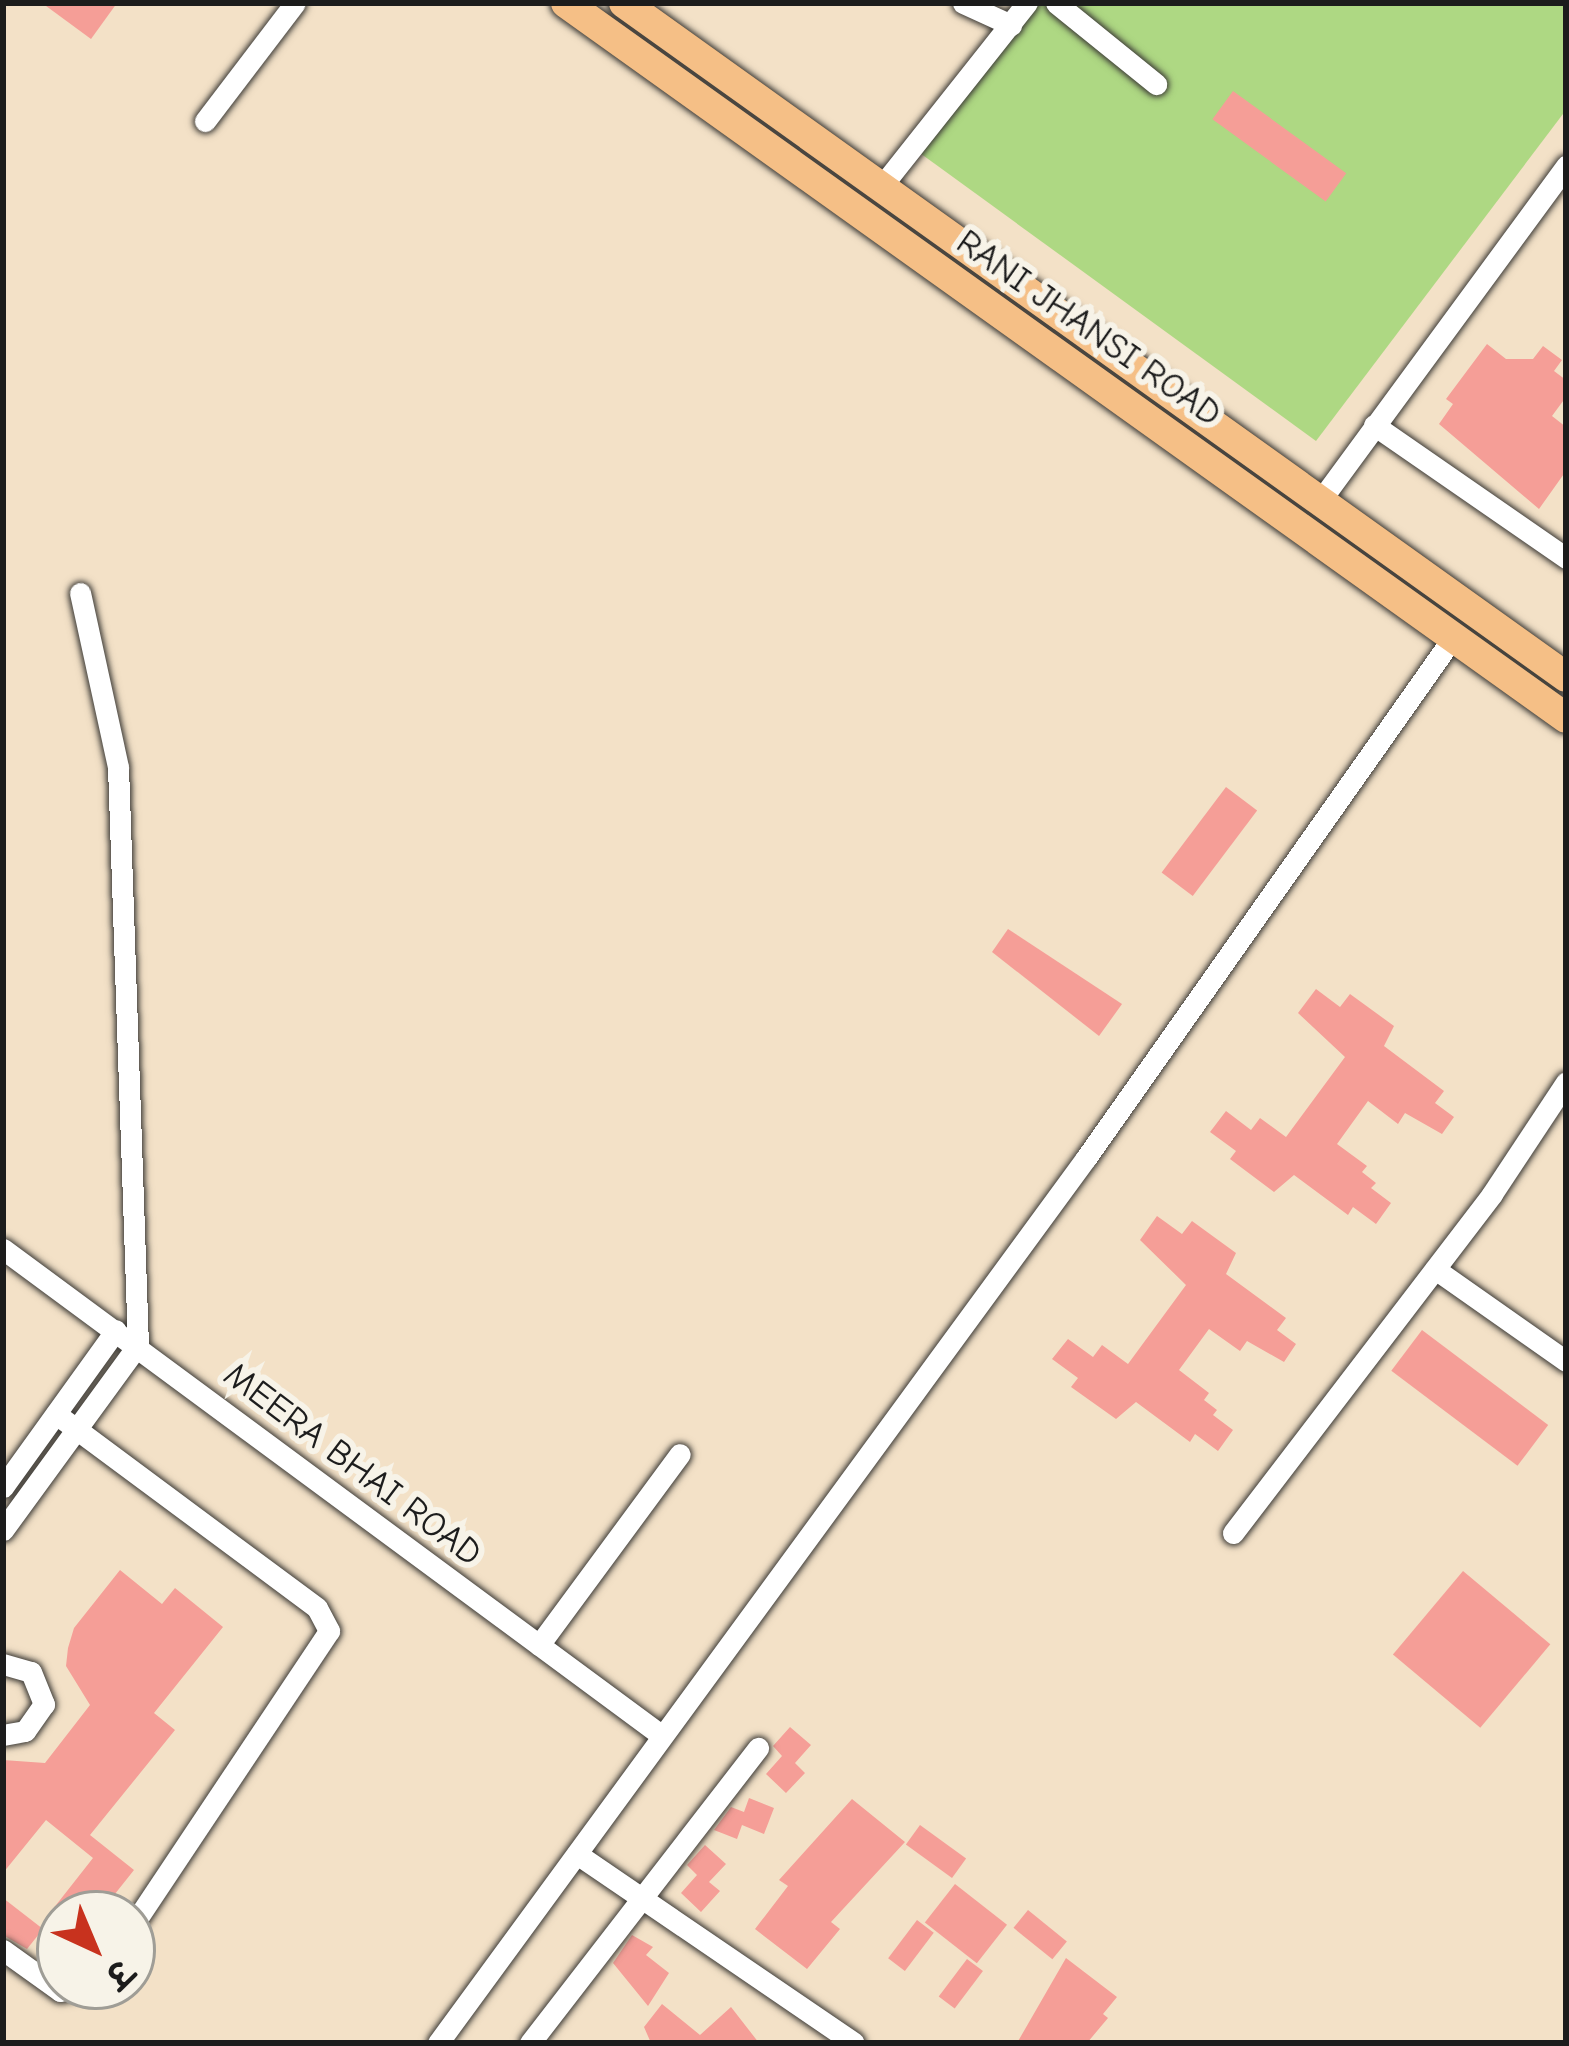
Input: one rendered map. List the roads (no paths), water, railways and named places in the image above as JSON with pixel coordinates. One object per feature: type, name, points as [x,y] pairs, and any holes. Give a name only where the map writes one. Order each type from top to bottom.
[{"type":"highway","name":"RANI JHANSI ROAD","points":[[566,3],[1566,718]]},
{"type":"highway","name":"RANI JHANSI ROAD","points":[[624,3],[1566,676]]},
{"type":"street","points":[[205,121],[295,3]]},
{"type":"street","points":[[963,3],[1011,25]]},
{"type":"street","points":[[881,188],[1027,3]]},
{"type":"street","points":[[1055,3],[1156,84]]},
{"type":"street","points":[[1320,501],[1562,178]]},
{"type":"street","points":[[1374,424],[1566,558]]},
{"type":"street","points":[[3,1530],[138,1345],[118,766],[80,593]]},
{"type":"street","points":[[438,2043],[1086,1158],[1454,636]]},
{"type":"street","points":[[1233,1533],[1435,1269],[1566,1082]]},
{"type":"street","name":"MEERA BHAI ROAD","points":[[3,1249],[661,1735]]},
{"type":"street","points":[[1435,1269],[1566,1361]]},
{"type":"street","points":[[3,1487],[116,1330]]},
{"type":"street","points":[[56,1414],[317,1608],[328,1631],[156,1890]]},
{"type":"street","points":[[539,1645],[680,1454]]},
{"type":"street","points":[[3,1664],[32,1672],[44,1704],[25,1731],[3,1736]]},
{"type":"street","points":[[530,2043],[758,1748]]},
{"type":"street","points":[[577,1854],[643,1892],[854,2043]]},
{"type":"street","points":[[3,1950],[36,1974]]}]
